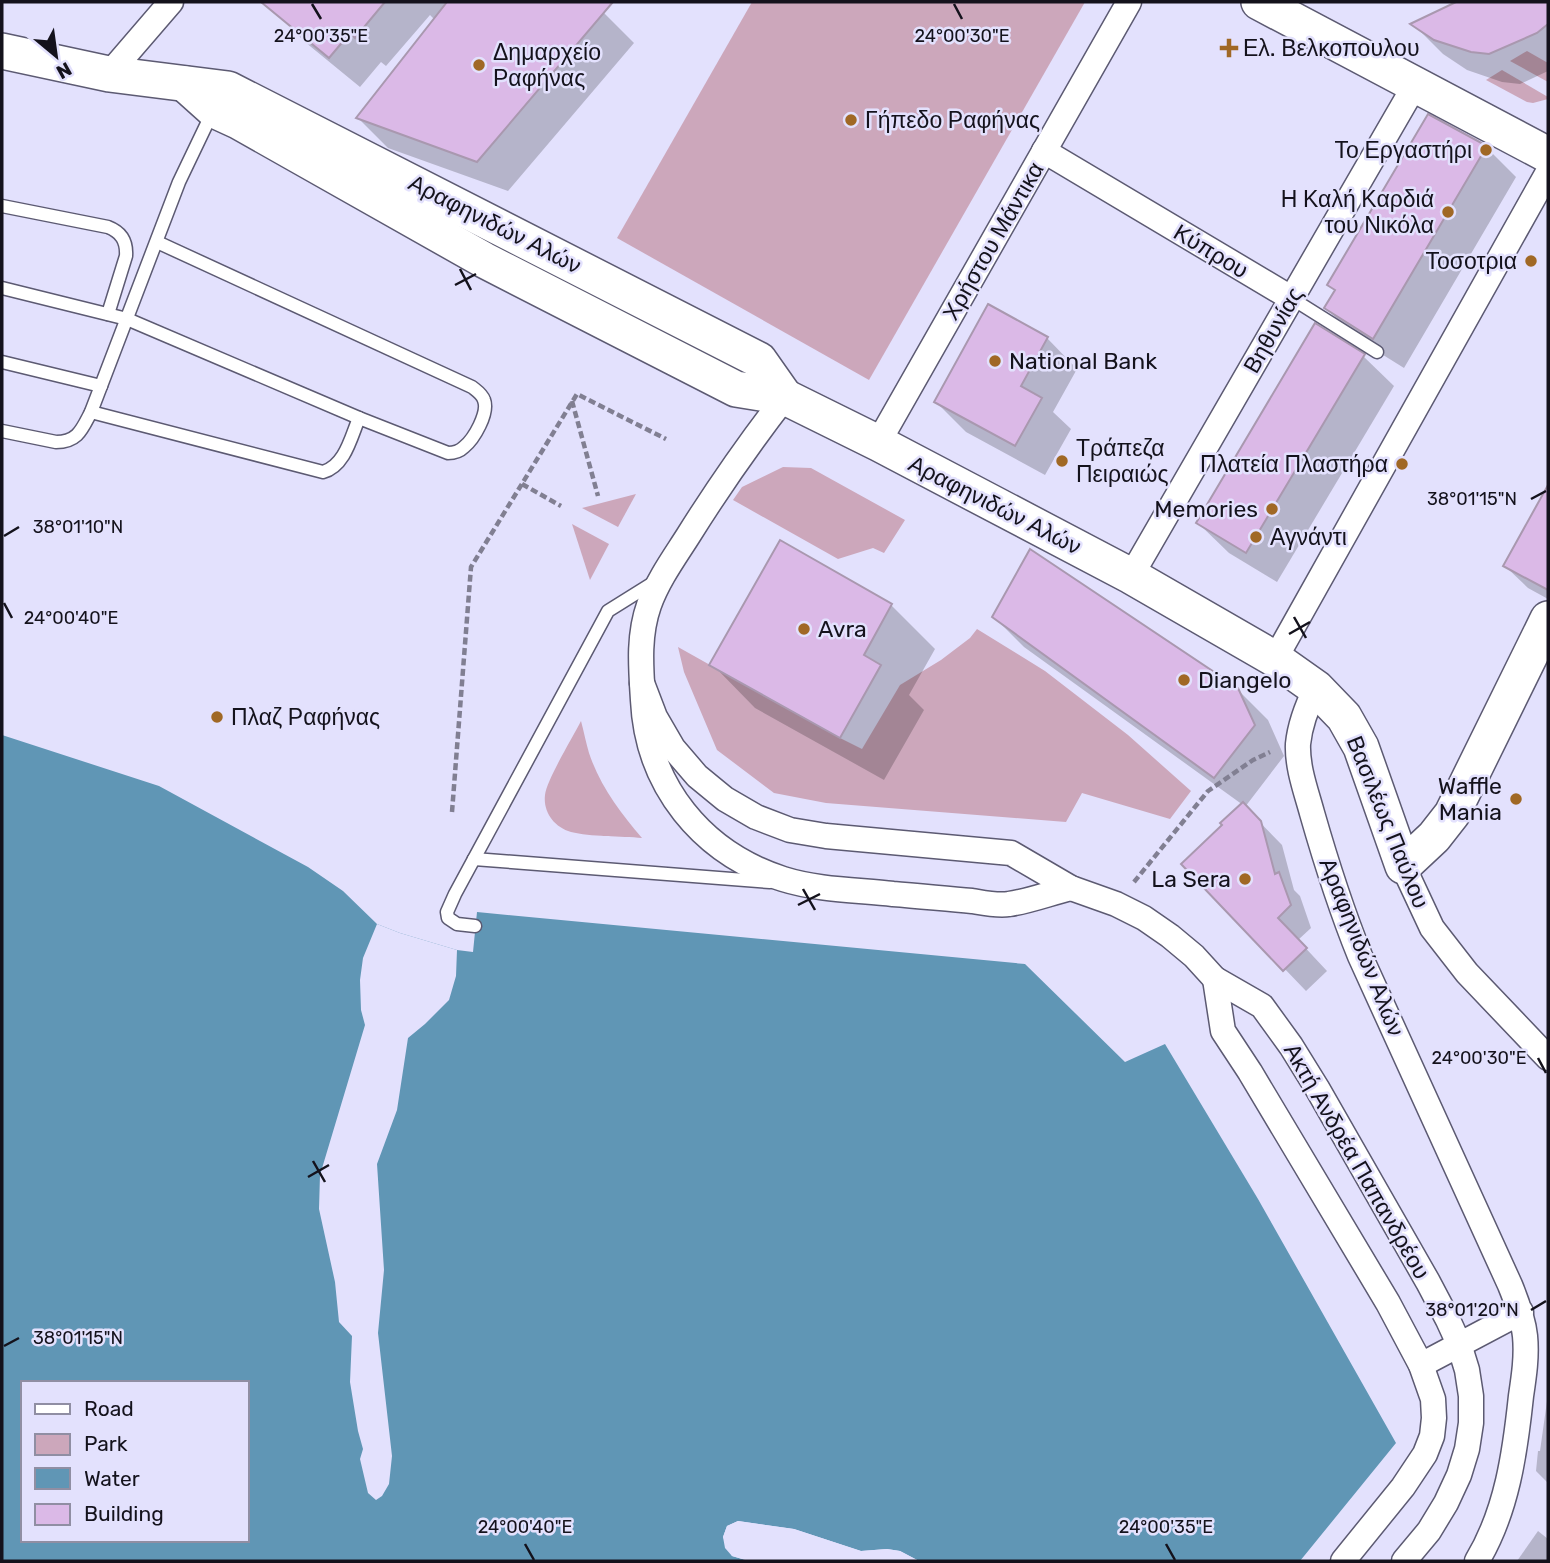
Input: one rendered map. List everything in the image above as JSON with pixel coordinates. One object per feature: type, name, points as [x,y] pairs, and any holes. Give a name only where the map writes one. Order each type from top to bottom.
[{"type":"street","points":[[109,74],[171,2]]},
{"type":"street","name":"Χρήστου Μάντικα","points":[[878,443],[1129,2]]},
{"type":"street","points":[[1259,2],[1548,155]]},
{"type":"street","name":"Αραφηνιδών Αλών","points":[[2,51],[109,74],[228,89],[759,360],[785,397]]},
{"type":"street","name":"Αραφηνιδών Αλών","points":[[185,84],[214,110],[484,260],[736,389],[785,397],[878,443],[1131,576],[1275,659]]},
{"type":"street","name":"Βηθυνίας","points":[[1131,576],[1415,85]]},
{"type":"street","name":"Κύπρου","points":[[1044,151],[1291,299]]},
{"type":"street","points":[[1275,659],[1548,172]]},
{"type":"street","name":"Ακτή Ανδρέα Παπανδρέου","points":[[785,397],[730,471],[662,577],[649,606],[640,659],[644,721],[653,757],[669,791],[691,821],[719,847],[750,867],[785,880],[822,887],[1007,905],[1071,888]]},
{"type":"street","points":[[1403,866],[1452,814],[1546,628]]},
{"type":"street","name":"Βασιλέως Παύλου","points":[[1275,659],[1316,688],[1344,717],[1361,747],[1403,866],[1432,928],[1466,973],[1548,1058]]},
{"type":"street","name":"Ακτή Ανδρέα Παπανδρέου","points":[[642,683],[654,717],[673,748],[696,776],[724,799],[756,817],[790,830],[826,836],[1011,853],[1071,888],[1116,904],[1144,918],[1194,956],[1215,979],[1262,1006],[1317,1088],[1421,1271],[1448,1320],[1466,1370],[1471,1396],[1471,1423],[1459,1475],[1429,1531],[1404,1561]]},
{"type":"street","name":"Αραφηνιδών Αλών","points":[[1316,688],[1301,724],[1298,746],[1300,769],[1329,873],[1360,956],[1521,1312],[1525,1365],[1515,1447],[1496,1522],[1477,1561]]},
{"type":"street","name":"Ακτή Ανδρέα Παπανδρέου","points":[[1215,979],[1223,1031],[1388,1303],[1421,1365],[1433,1399],[1432,1436],[1425,1454],[1343,1561]]},
{"type":"street","points":[[1421,1365],[1521,1312]]},
{"type":"lane","points":[[2,430],[56,442],[71,440],[81,430],[91,412],[179,182],[214,110]]},
{"type":"lane","points":[[2,206],[117,230],[126,247],[108,314]]},
{"type":"lane","points":[[2,288],[127,318],[440,452],[456,452],[469,443],[485,411],[485,402],[480,393],[472,387],[157,242]]},
{"type":"lane","name":"Κύπρου","points":[[1291,299],[1377,352]]},
{"type":"lane","points":[[2,362],[101,386]]},
{"type":"lane","points":[[91,412],[323,472],[337,465],[342,458],[359,418]]},
{"type":"lane","points":[[475,926],[457,925],[447,912],[474,859],[608,611],[662,577]]},
{"type":"lane","points":[[474,859],[822,887]]},
{"type":"path","points":[[452,812],[471,567],[577,394],[666,439]]},
{"type":"path","points":[[572,401],[598,496]]},
{"type":"path","points":[[522,484],[561,506]]},
{"type":"path","points":[[1116,904],[1208,791],[1272,751],[1298,746]]},
{"type":"green space","name":"Γήπεδο Ραφήνας","points":[[752,2],[1085,2],[869,380],[617,238]]},
{"type":"green space","points":[[1527,51],[1548,63],[1548,82],[1510,61]]},
{"type":"green space","points":[[1502,70],[1548,99],[1527,102],[1486,80]]},
{"type":"green space","points":[[783,467],[811,468],[905,520],[884,553],[873,548],[838,559],[733,500],[742,487]]},
{"type":"green space","points":[[636,494],[618,527],[582,508]]},
{"type":"green space","points":[[572,524],[609,544],[590,580]]},
{"type":"green space","points":[[977,629],[1045,671],[1128,735],[1191,791],[1170,819],[1082,793],[1066,822],[826,803],[774,793],[717,750],[684,672],[678,647],[862,749],[900,685],[941,660],[970,638]]},
{"type":"green space","points":[[581,721],[589,753],[599,777],[618,808],[642,838],[571,832],[559,826],[548,813],[545,801],[547,788]]},
{"type":"water","points":[[2,735],[159,786],[308,867],[343,891],[377,924],[457,950],[473,952],[477,912],[1025,964],[1125,1062],[1165,1044],[1258,1199],[1396,1443],[1300,1561],[919,1561],[900,1551],[861,1551],[794,1529],[738,1521],[727,1526],[723,1537],[732,1556],[749,1561],[2,1561]]},
{"type":"pier","points":[[377,924],[457,950],[456,976],[449,1000],[408,1038],[397,1110],[377,1164],[384,1270],[378,1333],[392,1456],[389,1484],[382,1496],[376,1500],[368,1493],[360,1459],[363,1449],[350,1382],[352,1336],[339,1322],[335,1282],[319,1209],[320,1175],[365,1025],[361,1010],[360,980],[363,958]]},
{"type":"pier","points":[[738,1521],[794,1529],[861,1551],[900,1551],[919,1561],[911,1561],[887,1552],[860,1554],[794,1532],[739,1525],[729,1528],[728,1546],[734,1553],[753,1561],[749,1561],[732,1556],[725,1548],[723,1537],[727,1526]]},
{"type":"building","points":[[261,2],[385,2],[355,38],[350,33],[329,58]]},
{"type":"building","name":"Δημαρχείο Ραφήνας","points":[[447,2],[613,2],[477,162],[356,118]]},
{"type":"building","points":[[1456,2],[1548,2],[1548,24],[1537,33],[1489,54],[1471,52],[1434,40],[1410,24]]},
{"type":"building","points":[[1428,114],[1487,146],[1373,339],[1324,308],[1335,290],[1327,285]]},
{"type":"building","name":"National Bank","points":[[988,304],[1048,337],[1021,386],[1042,398],[1015,446],[934,402]]},
{"type":"building","points":[[1315,323],[1365,354],[1246,553],[1196,523]]},
{"type":"building","points":[[1548,485],[1548,590],[1503,566]]},
{"type":"building","name":"Avra","points":[[780,540],[892,604],[864,655],[881,665],[840,738],[709,665]]},
{"type":"building","points":[[1030,549],[1238,688],[1255,725],[1214,778],[992,617]]},
{"type":"building","points":[[1243,802],[1261,821],[1275,874],[1279,872],[1291,905],[1278,918],[1307,948],[1283,971],[1181,864]]},
{"type":"place","name":"Ελ. Βελκοπουλου","points":[[1229,48]]},
{"type":"place","name":"Δημαρχείο Ραφήνας","points":[[479,65]]},
{"type":"place","name":"Γήπεδο Ραφήνας","points":[[851,120]]},
{"type":"place","name":"Το Εργαστήρι","points":[[1486,150]]},
{"type":"place","name":"Η Καλή Καρδιά του Νικόλα","points":[[1448,212]]},
{"type":"place","name":"Τοσοτρια","points":[[1531,261]]},
{"type":"place","name":"National Bank","points":[[995,361]]},
{"type":"place","name":"Τράπεζα Πειραιώς","points":[[1062,461]]},
{"type":"place","name":"Πλατεία Πλαστήρα","points":[[1402,464]]},
{"type":"place","name":"Memories","points":[[1272,509]]},
{"type":"place","name":"Αγνάντι","points":[[1256,537]]},
{"type":"place","name":"Avra","points":[[804,629]]},
{"type":"place","name":"Diangelo","points":[[1184,680]]},
{"type":"place","name":"Πλαζ Ραφήνας","points":[[217,717]]},
{"type":"place","name":"Waffle Mania","points":[[1516,799]]},
{"type":"place","name":"La Sera","points":[[1245,879]]}]
